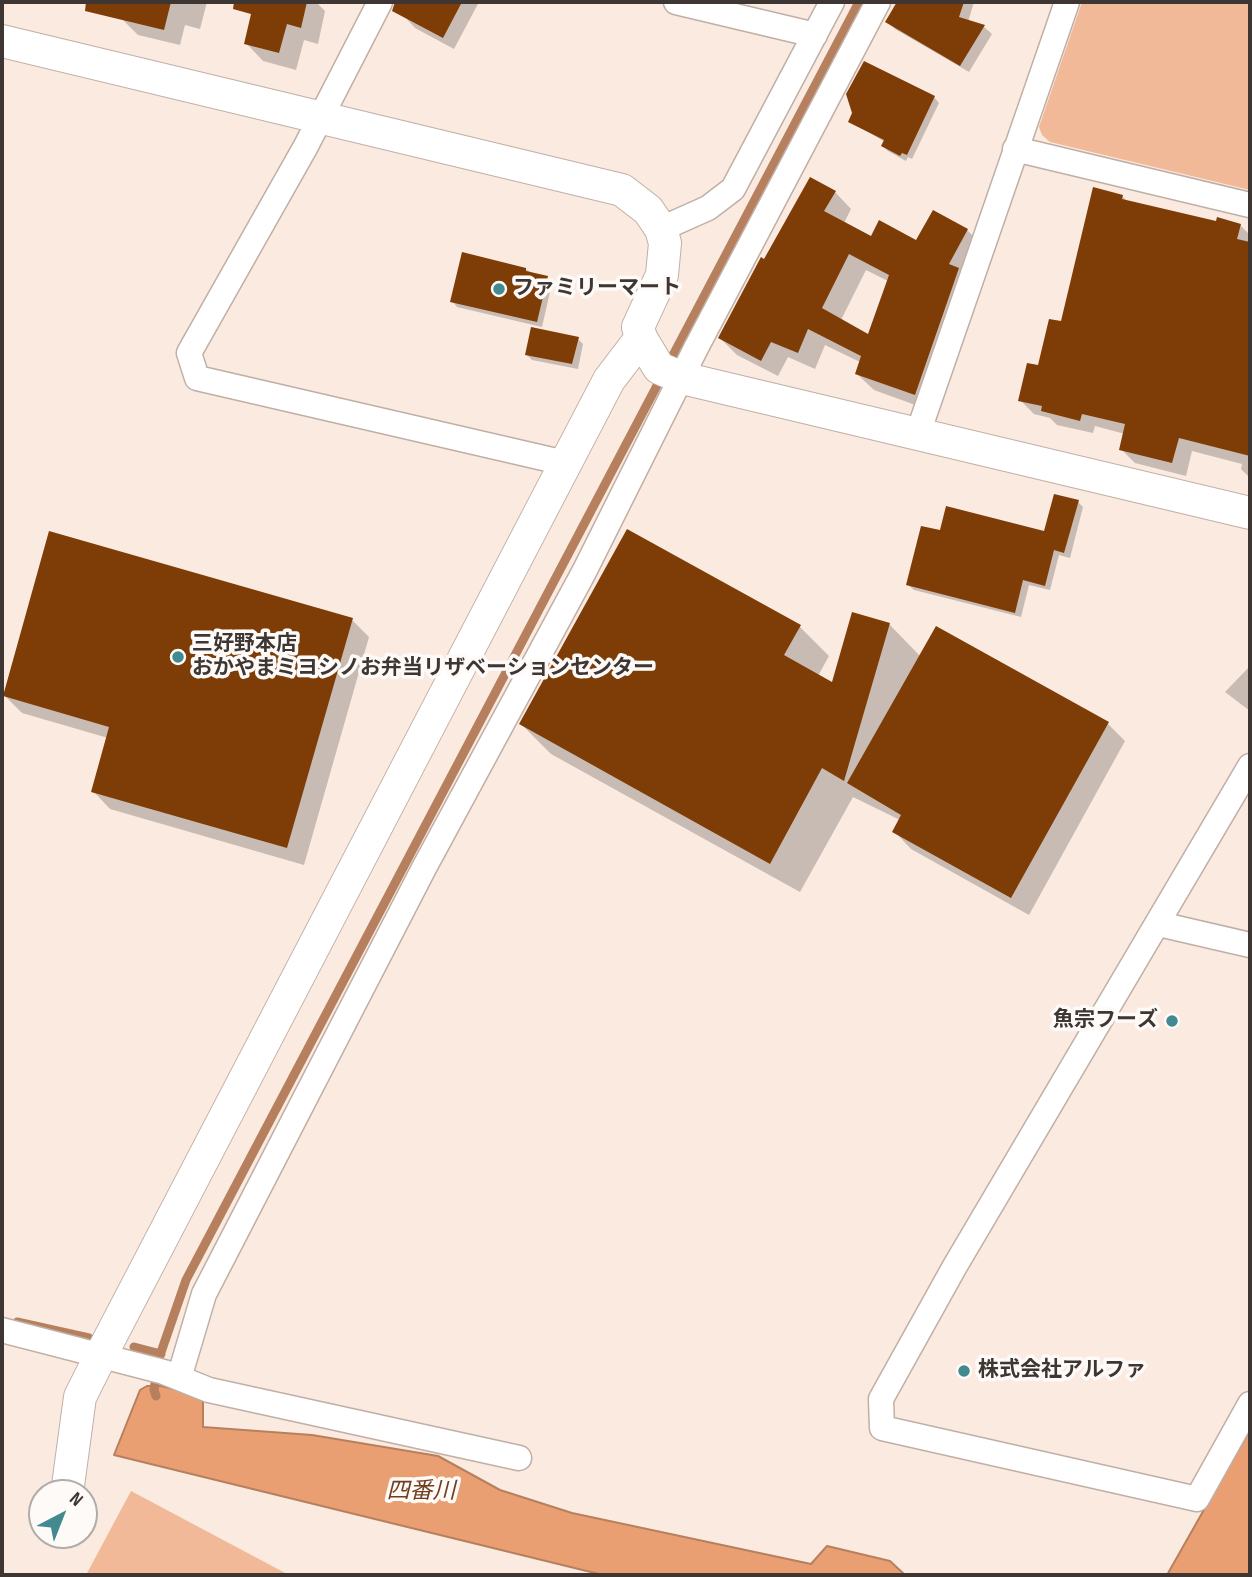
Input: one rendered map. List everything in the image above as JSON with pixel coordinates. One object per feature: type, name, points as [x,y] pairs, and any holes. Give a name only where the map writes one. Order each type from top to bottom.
[{"type":"street","points":[[380,2],[320,117],[189,353],[197,378],[565,463]]},
{"type":"street","points":[[676,2],[815,35]]},
{"type":"street","points":[[661,229],[708,208],[733,189],[832,2]]},
{"type":"street","points":[[164,1373],[424,868],[584,572],[672,374],[878,2]]},
{"type":"street","points":[[918,433],[1067,2]]},
{"type":"street","points":[[2,41],[622,190],[637,199],[661,229],[665,261],[662,275],[638,327],[640,338],[672,374],[1250,513]]},
{"type":"street","points":[[1015,149],[1250,205]]},
{"type":"street","points":[[69,1479],[80,1397],[101,1355],[565,463],[609,380],[640,338]]},
{"type":"street","points":[[1250,766],[955,1266],[881,1399],[882,1429],[1196,1499],[1250,1404]]},
{"type":"street","points":[[1159,924],[1250,944]]},
{"type":"street","points":[[2,1330],[164,1373],[209,1390],[519,1458]]},
{"type":"shaded area","points":[[1082,2],[1250,2],[1250,190],[1050,142],[1042,135],[1039,127]]},
{"type":"shaded area","points":[[131,1491],[289,1575],[86,1575]]},
{"type":"water","name":"四番川","points":[[147,1386],[161,1386],[203,1396],[203,1427],[312,1435],[438,1456],[500,1490],[572,1513],[811,1564],[827,1546],[890,1561],[905,1575],[603,1575],[114,1455],[140,1390]]},
{"type":"water","points":[[1250,1430],[1250,1575],[1167,1575],[1214,1492]]},
{"type":"building","points":[[86,2],[171,2],[164,30],[85,11]]},
{"type":"building","points":[[234,2],[307,2],[301,28],[287,24],[279,53],[244,44],[251,14],[233,9]]},
{"type":"building","points":[[395,2],[462,2],[443,38],[392,11]]},
{"type":"building","points":[[897,2],[964,2],[959,17],[985,25],[960,66],[885,22]]},
{"type":"building","points":[[864,61],[935,96],[907,155],[902,153],[900,156],[881,146],[884,140],[848,122],[852,113],[846,94]]},
{"type":"building","points":[[810,177],[836,191],[824,211],[871,236],[879,220],[916,240],[933,210],[968,229],[949,264],[959,268],[915,395],[855,374],[861,356],[808,329],[798,353],[771,342],[761,361],[718,338],[761,257],[764,259]],"holes":[[[849,254],[889,275],[868,334],[822,308]]]},
{"type":"building","points":[[1093,187],[1123,195],[1122,199],[1216,221],[1217,217],[1241,224],[1237,239],[1250,242],[1250,456],[1179,438],[1172,463],[1119,450],[1125,424],[1082,414],[1080,421],[1041,411],[1042,406],[1018,401],[1027,363],[1038,365],[1049,319],[1061,321]]},
{"type":"building","name":"ファミリーマート","points":[[462,252],[548,276],[537,322],[450,302]]},
{"type":"building","points":[[531,327],[579,337],[572,364],[525,355]]},
{"type":"building","points":[[1054,494],[1079,500],[1064,553],[1054,550],[1045,586],[1023,580],[1015,613],[906,585],[921,526],[940,530],[946,506],[1044,531]]},
{"type":"building","points":[[627,529],[801,625],[784,655],[832,682],[852,612],[890,623],[844,781],[822,768],[770,864],[519,724]]},
{"type":"building","name":"三好野本店 おかやまミヨシノお弁当リザベーションセンター","points":[[49,531],[353,618],[287,848],[91,792],[109,727],[3,696]]},
{"type":"building","points":[[936,626],[1109,722],[1011,898],[892,832],[901,815],[847,783]]},
{"type":"waterway","points":[[156,1396],[154,1390],[159,1358],[186,1280],[859,2]]},
{"type":"waterway","points":[[17,1322],[89,1338]]},
{"type":"waterway","points":[[134,1347],[161,1354]]},
{"type":"place","name":"ファミリーマート","points":[[499,289]]},
{"type":"place","name":"三好野本店 おかやまミヨシノお弁当リザベーションセンター","points":[[178,657]]},
{"type":"place","name":"魚宗フーズ","points":[[1172,1021]]},
{"type":"place","name":"株式会社アルファ","points":[[964,1371]]}]
